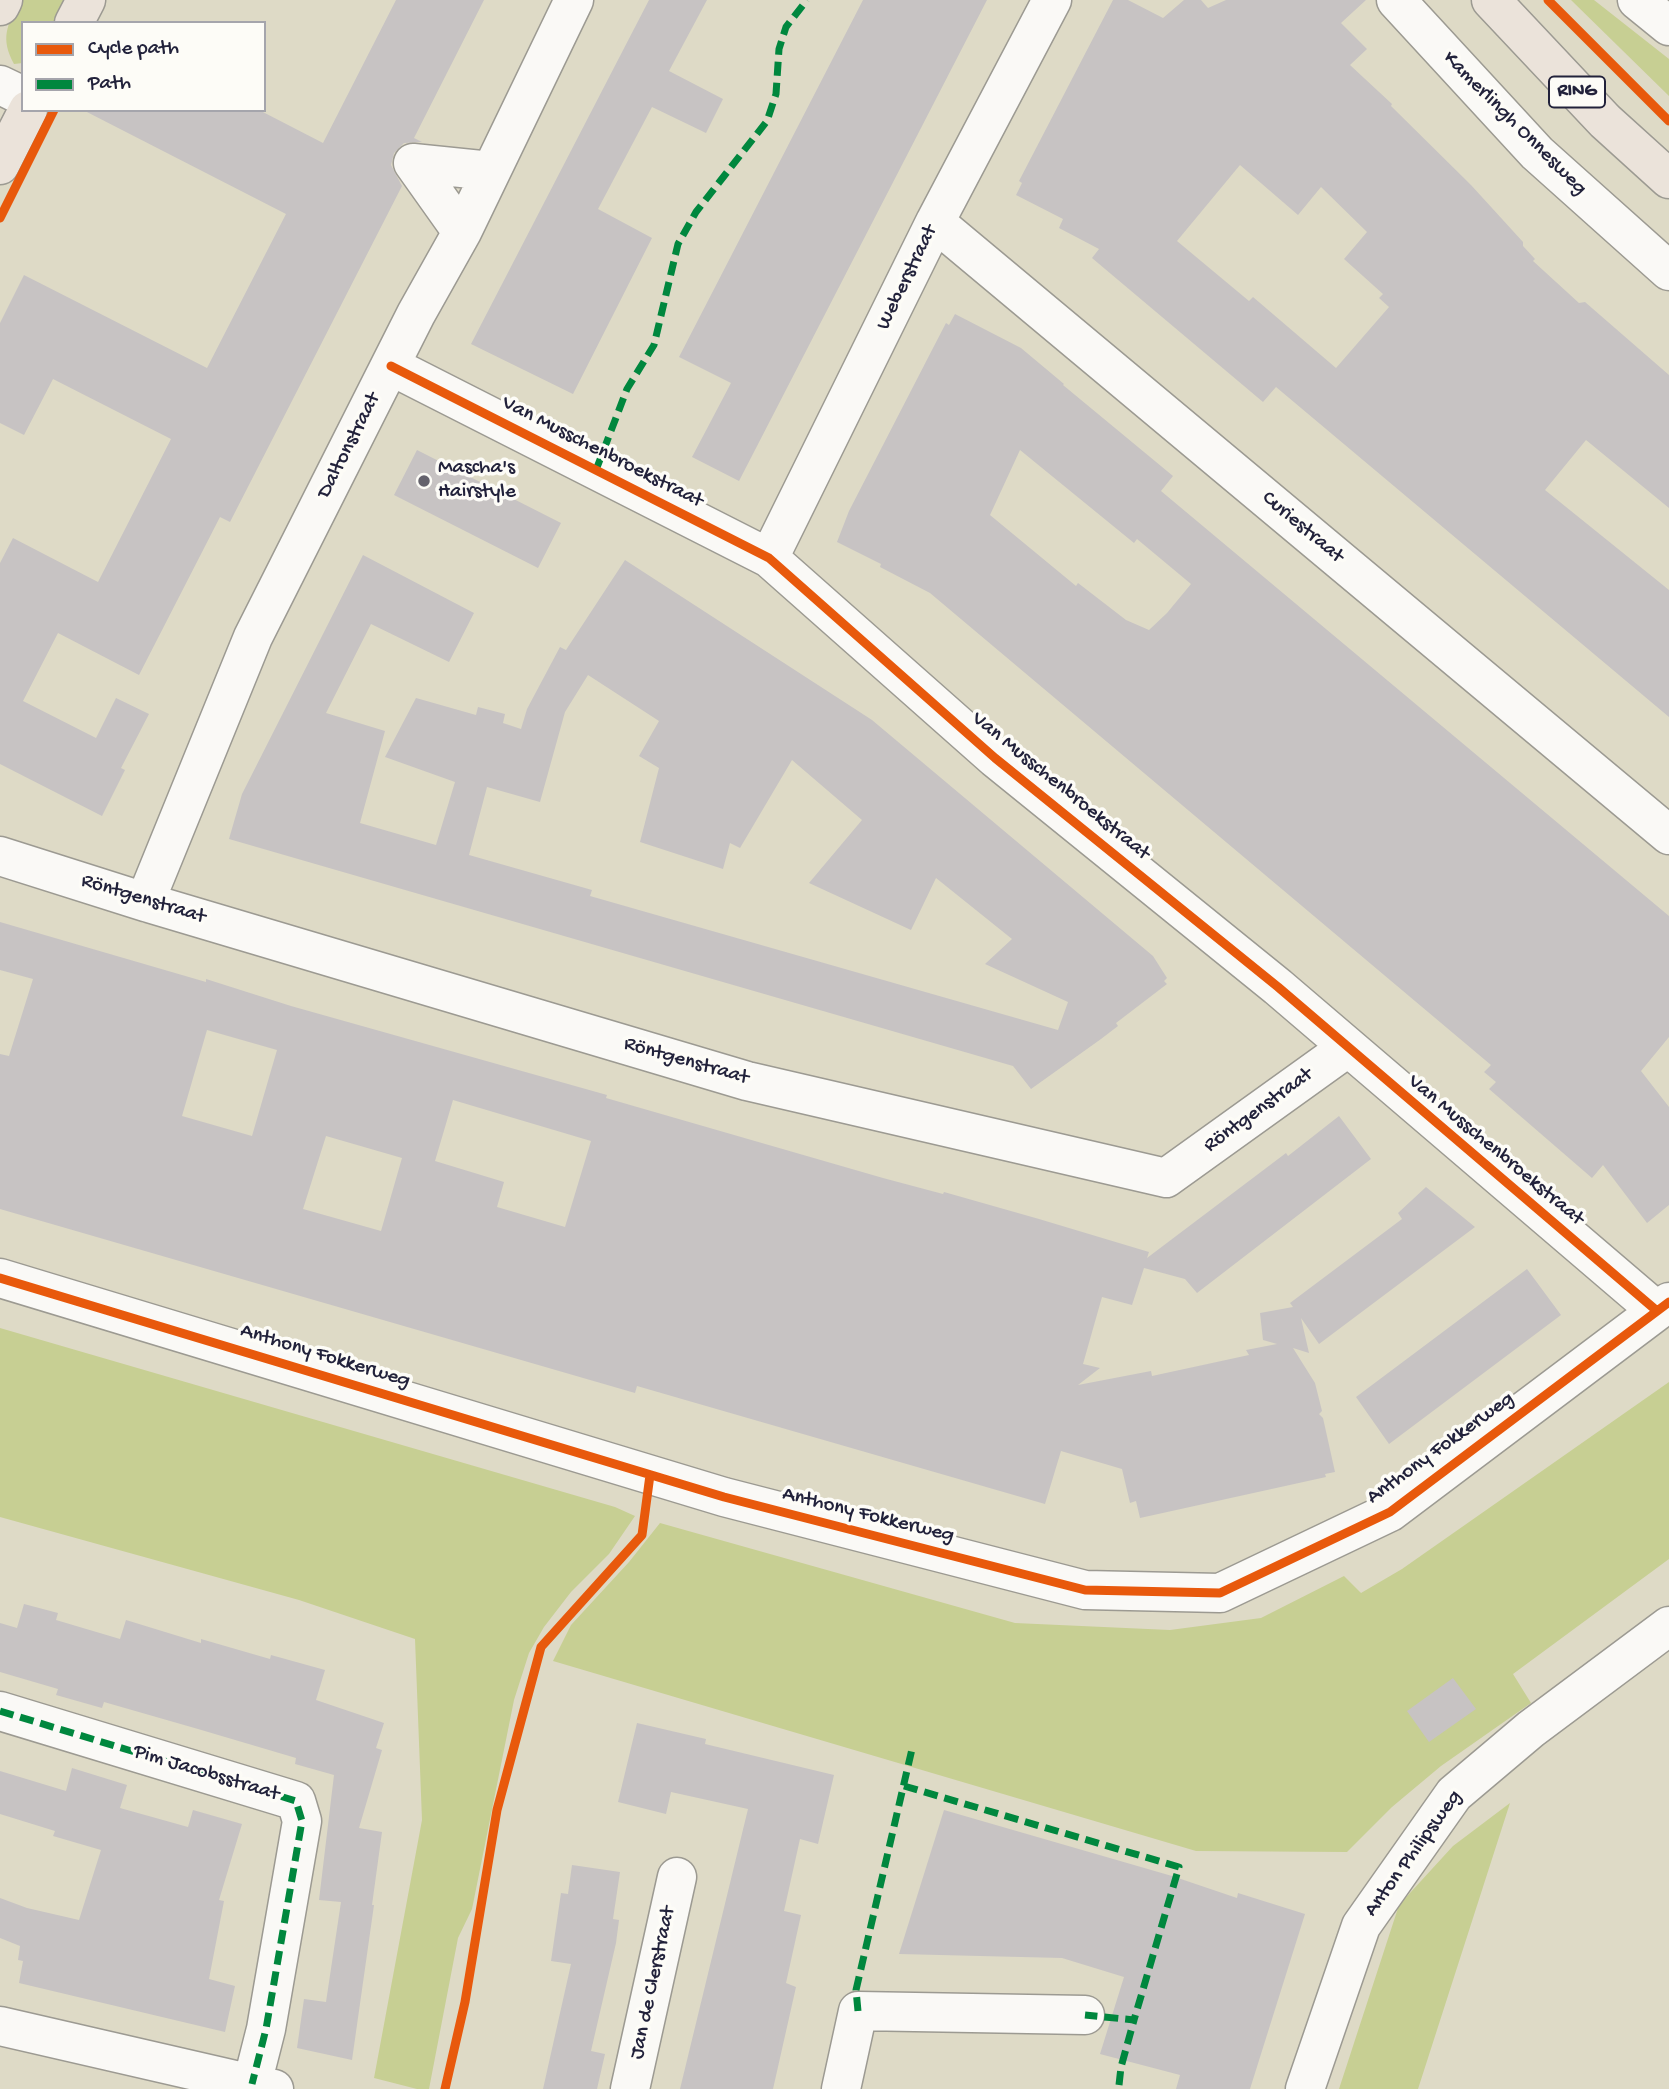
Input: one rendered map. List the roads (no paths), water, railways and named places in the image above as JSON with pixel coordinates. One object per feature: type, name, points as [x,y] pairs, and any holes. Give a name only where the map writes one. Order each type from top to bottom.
[{"type":"main road","points":[[0,6],[3,0]]},
{"type":"main road","points":[[75,21],[86,0]]},
{"type":"main road","name":"RING","points":[[1491,0],[1605,121],[1669,178]]},
{"type":"main road","points":[[0,165],[27,112]]},
{"type":"street","name":"Daltonstraat","points":[[145,902],[253,637],[416,314],[462,232],[574,0]]},
{"type":"street","name":"Weberstraat","points":[[769,558],[935,222],[1052,0]]},
{"type":"street","name":"Kamerlingh Onnesweg","points":[[1396,0],[1537,153],[1669,271]]},
{"type":"street","points":[[1637,0],[1669,26]]},
{"type":"street","points":[[0,85],[21,95]]},
{"type":"street","points":[[462,232],[413,163],[491,172]]},
{"type":"street","name":"Curiestraat","points":[[935,222],[1669,835]]},
{"type":"street","name":"Van Musschenbroekstraat","points":[[391,366],[769,558],[995,758],[1278,987],[1347,1048],[1663,1307]]},
{"type":"street","name":"Röntgenstraat","points":[[0,856],[145,902],[747,1081],[1166,1178],[1347,1048]]},
{"type":"street","name":"Anthony Fokkerweg","points":[[0,1278],[724,1497],[1085,1590],[1220,1593],[1390,1512],[1663,1307]]},
{"type":"street","name":"Anton Philipsweg","points":[[1306,2089],[1361,1926],[1454,1794],[1531,1729],[1669,1626]]},
{"type":"street","name":"Pim Jacobsstraat","points":[[0,1711],[296,1801],[302,1821],[267,2029],[263,2087]]},
{"type":"street","name":"Jan de Clerstraat","points":[[630,2089],[677,1877]]},
{"type":"street","points":[[841,2089],[858,2011],[1085,2015]]},
{"type":"street","points":[[0,2026],[263,2087]]},
{"type":"place","name":"Mascha's Hairstyle","points":[[424,481]]}]
